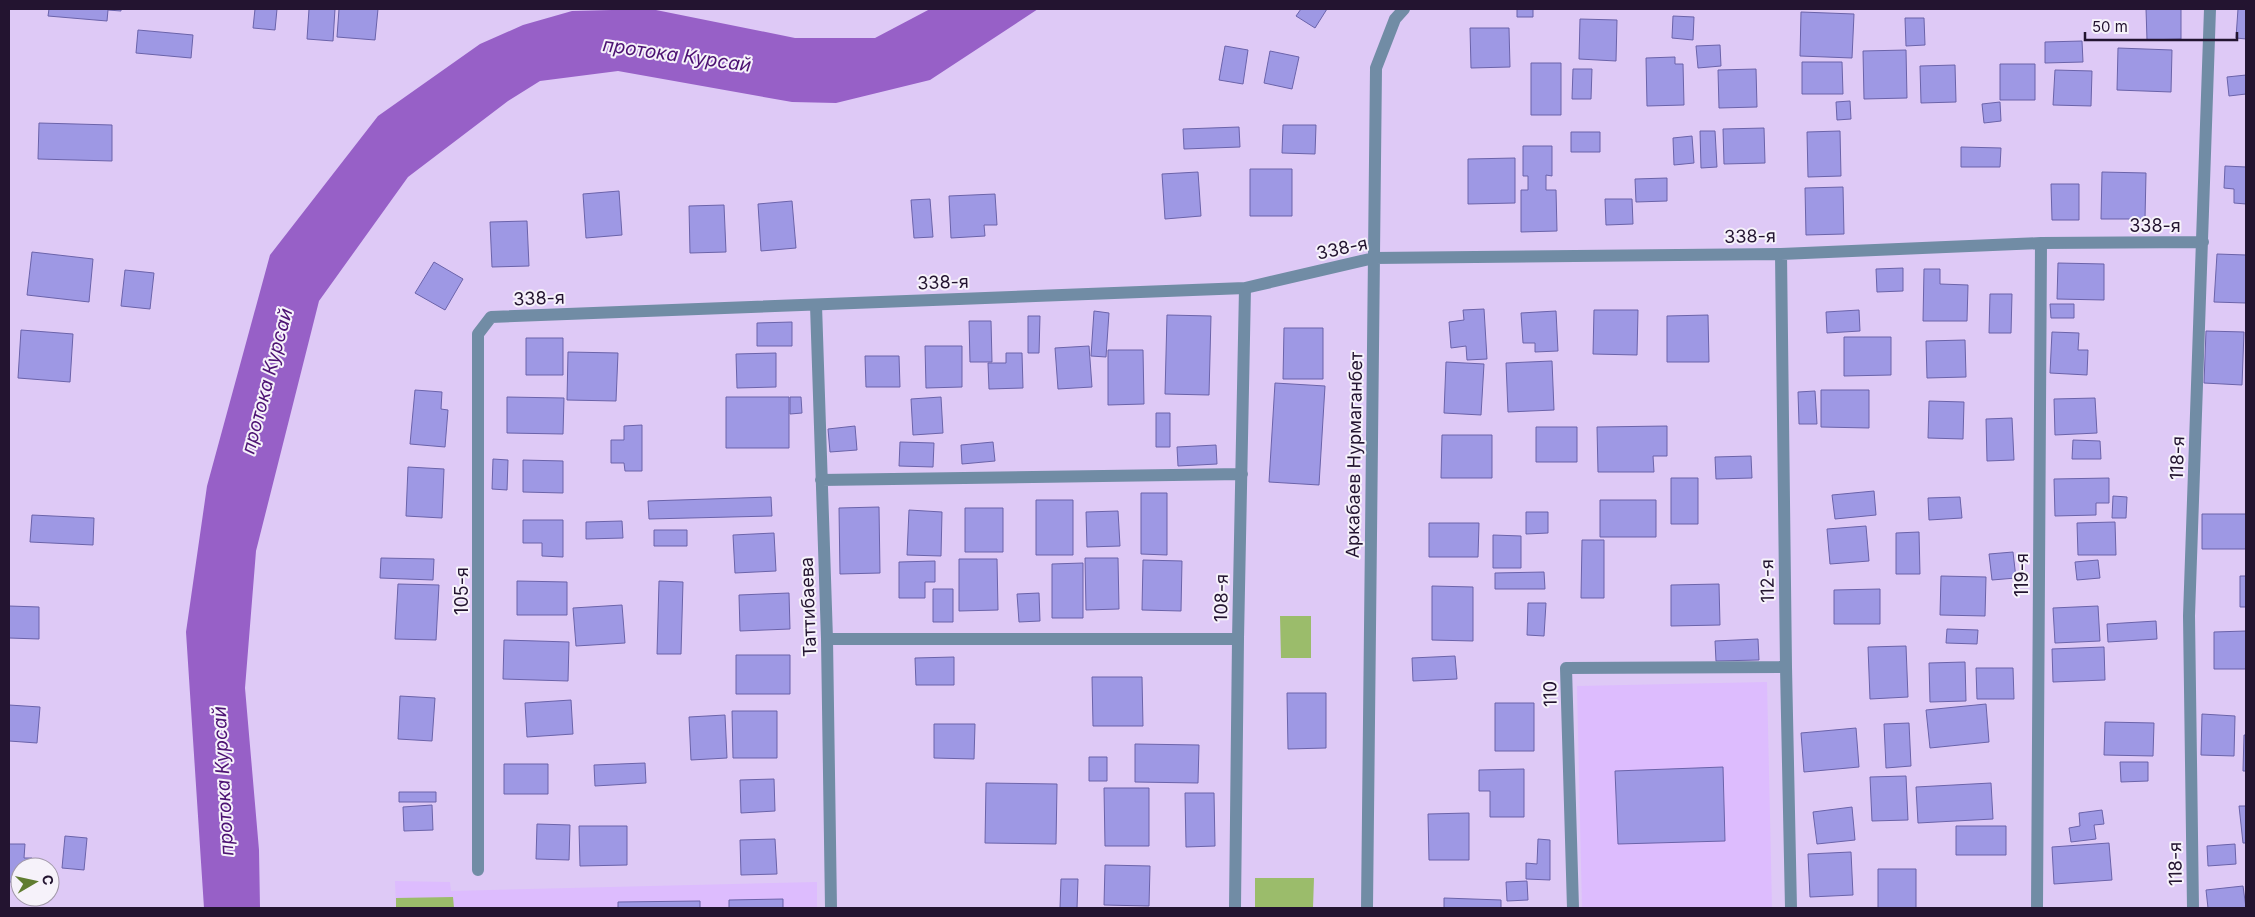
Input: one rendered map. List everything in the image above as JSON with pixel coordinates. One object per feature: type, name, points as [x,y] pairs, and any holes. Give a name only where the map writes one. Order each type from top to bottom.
[{"type":"street","name":"Аркабаев Нурмаганбет","points":[[1367,908],[1376,68],[1395,19],[1404,9]]},
{"type":"street","name":"118-я","points":[[2194,908],[2189,616],[2210,9]]},
{"type":"street","name":"338-я","points":[[491,317],[1245,288],[1374,258],[1781,254],[2041,243],[2203,242]]},
{"type":"street","name":"119-я","points":[[2037,908],[2041,243]]},
{"type":"street","name":"112-я","points":[[1781,254],[1791,908]]},
{"type":"street","name":"108-я","points":[[1235,908],[1245,288]]},
{"type":"street","name":"Таттибаева","points":[[816,305],[827,639],[831,908]]},
{"type":"street","name":"105-я","points":[[478,870],[478,334],[491,317]]},
{"type":"street","points":[[821,480],[1242,474]]},
{"type":"street","points":[[827,639],[1238,639]]},
{"type":"street","name":"110","points":[[1573,908],[1566,668],[1786,667]]},
{"type":"shaded area","points":[[1767,682],[1772,908],[1582,908],[1577,686]]},
{"type":"shaded area","points":[[395,881],[450,882],[451,891],[817,882],[817,908],[396,908]]},
{"type":"green space","points":[[1280,616],[1311,616],[1311,658],[1281,658]]},
{"type":"green space","points":[[1255,878],[1314,878],[1313,908],[1255,908]]},
{"type":"green space","points":[[453,897],[454,908],[396,908],[396,898]]},
{"type":"water","name":"протока Курсай","points":[[651,9],[795,38],[875,38],[930,9],[1038,9],[930,80],[836,103],[792,102],[618,71],[540,81],[508,101],[408,177],[319,301],[256,551],[245,688],[259,850],[260,908],[204,908],[186,632],[207,486],[270,255],[378,116],[480,44],[523,25],[572,11]]},
{"type":"building","points":[[49,9],[121,9],[121,11],[108,10],[107,21],[48,16]]},
{"type":"building","points":[[255,9],[277,9],[275,30],[253,28]]},
{"type":"building","points":[[309,9],[335,9],[333,41],[307,39]]},
{"type":"building","points":[[339,9],[378,9],[375,40],[337,37]]},
{"type":"building","points":[[1301,9],[1327,9],[1315,28],[1296,16]]},
{"type":"building","points":[[1517,9],[1533,9],[1533,17],[1517,17]]},
{"type":"building","points":[[2146,9],[2181,9],[2181,39],[2147,40]]},
{"type":"building","points":[[2238,9],[2246,9],[2246,39],[2236,38]]},
{"type":"building","points":[[1801,12],[1854,14],[1852,58],[1800,56]]},
{"type":"building","points":[[1673,16],[1694,17],[1693,40],[1672,38]]},
{"type":"building","points":[[1905,18],[1924,18],[1925,45],[1906,46]]},
{"type":"building","points":[[1580,19],[1617,20],[1616,61],[1579,59]]},
{"type":"building","points":[[1470,28],[1509,28],[1510,67],[1471,68]]},
{"type":"building","points":[[138,30],[193,35],[191,58],[136,53]]},
{"type":"building","points":[[2082,41],[2083,62],[2045,63],[2045,42]]},
{"type":"building","points":[[1720,45],[1721,66],[1698,68],[1696,46]]},
{"type":"building","points":[[1225,46],[1248,50],[1243,84],[1219,80]]},
{"type":"building","points":[[2118,48],[2172,50],[2171,92],[2117,90]]},
{"type":"building","points":[[1906,50],[1907,98],[1864,99],[1863,51]]},
{"type":"building","points":[[1270,51],[1299,57],[1292,89],[1264,83]]},
{"type":"building","points":[[1675,57],[1675,64],[1683,64],[1684,105],[1647,106],[1646,58]]},
{"type":"building","points":[[1802,62],[1842,62],[1843,94],[1802,94]]},
{"type":"building","points":[[1531,63],[1561,63],[1561,115],[1531,115]]},
{"type":"building","points":[[2000,64],[2035,64],[2035,100],[2000,100]]},
{"type":"building","points":[[1955,65],[1956,102],[1921,103],[1920,66]]},
{"type":"building","points":[[1573,69],[1592,69],[1591,99],[1572,99]]},
{"type":"building","points":[[1756,69],[1757,107],[1719,108],[1718,70]]},
{"type":"building","points":[[2055,70],[2092,71],[2091,106],[2053,105]]},
{"type":"building","points":[[2246,75],[2246,94],[2229,96],[2227,77]]},
{"type":"building","points":[[1850,101],[1851,119],[1837,120],[1836,102]]},
{"type":"building","points":[[2000,102],[2001,121],[1984,123],[1982,104]]},
{"type":"building","points":[[39,123],[112,125],[112,161],[38,159]]},
{"type":"building","points":[[1283,125],[1316,125],[1315,154],[1282,153]]},
{"type":"building","points":[[1239,127],[1240,147],[1184,149],[1183,129]]},
{"type":"building","points":[[1764,128],[1765,163],[1724,164],[1723,129]]},
{"type":"building","points":[[1700,131],[1715,131],[1717,167],[1701,168]]},
{"type":"building","points":[[1840,131],[1841,176],[1808,177],[1807,132]]},
{"type":"building","points":[[1571,132],[1600,132],[1600,152],[1571,152]]},
{"type":"building","points":[[1692,136],[1694,163],[1674,165],[1673,138]]},
{"type":"building","points":[[1523,146],[1552,146],[1552,176],[1546,175],[1546,190],[1556,190],[1557,231],[1521,232],[1521,190],[1528,190],[1528,176],[1523,176]]},
{"type":"building","points":[[1961,147],[2001,148],[2000,167],[1961,167]]},
{"type":"building","points":[[1515,158],[1515,203],[1468,204],[1468,159]]},
{"type":"building","points":[[2225,166],[2246,167],[2246,204],[2234,203],[2234,189],[2224,188]]},
{"type":"building","points":[[1250,169],[1292,169],[1292,216],[1250,216]]},
{"type":"building","points":[[1198,172],[1201,216],[1165,219],[1162,174]]},
{"type":"building","points":[[2102,172],[2146,173],[2145,219],[2101,219]]},
{"type":"building","points":[[1667,178],[1667,201],[1636,202],[1635,179]]},
{"type":"building","points":[[2051,184],[2079,184],[2079,220],[2052,220]]},
{"type":"building","points":[[1843,187],[1844,234],[1806,235],[1805,188]]},
{"type":"building","points":[[619,191],[622,235],[586,238],[583,194]]},
{"type":"building","points":[[995,194],[997,225],[984,225],[985,236],[951,238],[949,196]]},
{"type":"building","points":[[930,199],[933,237],[914,238],[911,200]]},
{"type":"building","points":[[1605,199],[1632,199],[1633,224],[1606,225]]},
{"type":"building","points":[[792,201],[796,248],[761,251],[758,204]]},
{"type":"building","points":[[724,205],[726,252],[690,253],[689,206]]},
{"type":"building","points":[[527,221],[529,266],[492,267],[490,222]]},
{"type":"building","points":[[32,252],[93,259],[89,302],[27,295]]},
{"type":"building","points":[[2217,254],[2246,255],[2246,303],[2214,302]]},
{"type":"building","points":[[434,262],[463,279],[445,310],[415,293]]},
{"type":"building","points":[[2058,263],[2104,264],[2104,300],[2057,299]]},
{"type":"building","points":[[1903,268],[1903,291],[1877,292],[1876,269]]},
{"type":"building","points":[[1924,269],[1940,269],[1940,284],[1968,285],[1967,321],[1923,321]]},
{"type":"building","points":[[125,270],[154,273],[150,309],[121,306]]},
{"type":"building","points":[[1990,294],[2012,294],[2011,333],[1989,333]]},
{"type":"building","points":[[2050,304],[2074,304],[2074,318],[2051,318]]},
{"type":"building","points":[[1484,309],[1487,359],[1467,360],[1466,346],[1451,348],[1449,322],[1464,320],[1463,310]]},
{"type":"building","points":[[1594,310],[1638,310],[1637,355],[1593,354]]},
{"type":"building","points":[[1859,310],[1860,331],[1827,333],[1826,312]]},
{"type":"building","points":[[1094,311],[1109,313],[1106,357],[1091,356]]},
{"type":"building","points":[[1556,311],[1558,351],[1535,352],[1535,343],[1523,343],[1521,313]]},
{"type":"building","points":[[1167,315],[1211,316],[1209,395],[1165,394]]},
{"type":"building","points":[[1708,315],[1709,362],[1667,362],[1667,316]]},
{"type":"building","points":[[1028,316],[1040,316],[1039,353],[1028,353]]},
{"type":"building","points":[[969,321],[991,321],[992,362],[970,362]]},
{"type":"building","points":[[792,322],[792,346],[757,346],[757,323]]},
{"type":"building","points":[[1284,328],[1323,328],[1323,379],[1283,379]]},
{"type":"building","points":[[21,330],[73,334],[70,382],[18,378]]},
{"type":"building","points":[[2206,331],[2244,332],[2242,385],[2204,383]]},
{"type":"building","points":[[2052,332],[2079,333],[2078,350],[2088,350],[2087,375],[2050,373]]},
{"type":"building","points":[[1844,337],[1891,337],[1891,375],[1844,376]]},
{"type":"building","points":[[526,338],[563,338],[563,375],[526,375]]},
{"type":"building","points":[[1965,340],[1966,377],[1927,378],[1926,341]]},
{"type":"building","points":[[925,346],[962,346],[962,387],[926,388]]},
{"type":"building","points":[[1089,346],[1092,387],[1058,389],[1055,348]]},
{"type":"building","points":[[1108,350],[1143,350],[1144,404],[1108,405]]},
{"type":"building","points":[[568,352],[618,353],[616,401],[567,400]]},
{"type":"building","points":[[776,353],[776,387],[737,388],[736,354]]},
{"type":"building","points":[[1006,353],[1022,353],[1023,388],[989,389],[988,363],[1006,363]]},
{"type":"building","points":[[865,356],[899,356],[900,387],[866,387]]},
{"type":"building","points":[[1552,361],[1554,410],[1508,412],[1506,363]]},
{"type":"building","points":[[1446,362],[1484,364],[1481,415],[1444,413]]},
{"type":"building","points":[[1275,383],[1325,386],[1319,485],[1269,482]]},
{"type":"building","points":[[415,390],[442,392],[441,409],[448,410],[445,447],[410,444]]},
{"type":"building","points":[[1821,390],[1869,390],[1869,428],[1821,427]]},
{"type":"building","points":[[1815,391],[1817,424],[1799,424],[1798,392]]},
{"type":"building","points":[[507,397],[564,398],[563,434],[507,433]]},
{"type":"building","points":[[726,397],[789,397],[789,448],[726,448]]},
{"type":"building","points":[[790,397],[801,397],[802,413],[790,414]]},
{"type":"building","points":[[941,397],[943,433],[913,435],[911,399]]},
{"type":"building","points":[[2095,398],[2097,433],[2055,435],[2054,399]]},
{"type":"building","points":[[1929,401],[1964,402],[1963,439],[1928,438]]},
{"type":"building","points":[[1156,413],[1170,413],[1170,447],[1156,447]]},
{"type":"building","points":[[2012,418],[2014,460],[1987,461],[1986,419]]},
{"type":"building","points":[[642,425],[642,471],[625,471],[624,463],[611,463],[611,440],[624,440],[624,426]]},
{"type":"building","points":[[855,426],[857,450],[830,452],[828,429]]},
{"type":"building","points":[[1667,426],[1667,456],[1653,456],[1654,472],[1598,472],[1597,427]]},
{"type":"building","points":[[1536,427],[1577,427],[1577,462],[1536,462]]},
{"type":"building","points":[[1442,435],[1492,435],[1492,478],[1441,478]]},
{"type":"building","points":[[2073,440],[2100,441],[2101,459],[2072,459]]},
{"type":"building","points":[[900,442],[934,443],[933,467],[899,466]]},
{"type":"building","points":[[993,442],[995,461],[962,464],[961,445]]},
{"type":"building","points":[[1216,445],[1217,464],[1178,466],[1177,447]]},
{"type":"building","points":[[1751,456],[1752,478],[1716,479],[1715,457]]},
{"type":"building","points":[[493,459],[508,460],[507,490],[492,489]]},
{"type":"building","points":[[523,460],[563,461],[563,493],[523,492]]},
{"type":"building","points":[[408,467],[444,469],[442,518],[406,516]]},
{"type":"building","points":[[1671,478],[1698,478],[1698,524],[1671,524]]},
{"type":"building","points":[[2109,478],[2109,503],[2096,503],[2096,515],[2055,516],[2054,479]]},
{"type":"building","points":[[1874,491],[1876,515],[1835,519],[1832,495]]},
{"type":"building","points":[[1141,493],[1167,493],[1167,555],[1141,554]]},
{"type":"building","points":[[2113,496],[2127,497],[2126,518],[2112,518]]},
{"type":"building","points":[[771,497],[772,516],[649,519],[648,501]]},
{"type":"building","points":[[1960,497],[1962,518],[1929,520],[1928,498]]},
{"type":"building","points":[[1036,500],[1073,500],[1073,555],[1036,555]]},
{"type":"building","points":[[1600,500],[1656,500],[1656,537],[1600,537]]},
{"type":"building","points":[[879,507],[880,573],[840,574],[839,508]]},
{"type":"building","points":[[965,508],[1003,508],[1003,552],[965,552]]},
{"type":"building","points":[[909,510],[942,512],[941,556],[907,555]]},
{"type":"building","points":[[1118,511],[1120,546],[1087,547],[1086,512]]},
{"type":"building","points":[[1526,512],[1548,512],[1548,533],[1526,534]]},
{"type":"building","points":[[2202,514],[2246,514],[2246,549],[2202,549]]},
{"type":"building","points":[[32,515],[94,518],[93,545],[30,542]]},
{"type":"building","points":[[523,520],[563,520],[563,557],[542,556],[542,543],[523,543]]},
{"type":"building","points":[[622,521],[623,538],[586,539],[586,522]]},
{"type":"building","points":[[2115,522],[2116,555],[2078,555],[2077,523]]},
{"type":"building","points":[[1429,523],[1479,523],[1478,557],[1429,557]]},
{"type":"building","points":[[1866,526],[1869,561],[1830,564],[1827,529]]},
{"type":"building","points":[[654,530],[687,530],[687,546],[654,546]]},
{"type":"building","points":[[1919,532],[1920,574],[1896,574],[1896,533]]},
{"type":"building","points":[[774,533],[776,571],[735,573],[733,535]]},
{"type":"building","points":[[1493,535],[1521,536],[1521,568],[1493,568]]},
{"type":"building","points":[[1582,540],[1604,540],[1604,598],[1581,598]]},
{"type":"building","points":[[2013,552],[2016,578],[1992,580],[1989,554]]},
{"type":"building","points":[[381,558],[434,559],[433,580],[380,578]]},
{"type":"building","points":[[1085,558],[1118,558],[1119,609],[1086,610]]},
{"type":"building","points":[[959,559],[997,559],[998,610],[959,611]]},
{"type":"building","points":[[1143,560],[1182,561],[1181,611],[1142,610]]},
{"type":"building","points":[[2098,560],[2100,578],[2077,580],[2075,562]]},
{"type":"building","points":[[935,561],[935,582],[925,582],[925,598],[899,598],[899,562]]},
{"type":"building","points":[[1083,563],[1083,618],[1052,618],[1052,564]]},
{"type":"building","points":[[1544,572],[1545,589],[1495,589],[1495,573]]},
{"type":"building","points":[[1941,576],[1986,577],[1985,616],[1940,615]]},
{"type":"building","points":[[2240,576],[2246,576],[2246,607],[2240,607]]},
{"type":"building","points":[[517,581],[567,582],[567,615],[517,615]]},
{"type":"building","points":[[659,581],[683,582],[681,654],[657,654]]},
{"type":"building","points":[[398,584],[439,585],[436,640],[395,639]]},
{"type":"building","points":[[1719,584],[1720,625],[1671,626],[1671,585]]},
{"type":"building","points":[[1432,586],[1473,587],[1473,641],[1432,640]]},
{"type":"building","points":[[933,589],[953,589],[953,622],[933,622]]},
{"type":"building","points":[[1880,589],[1880,624],[1834,624],[1834,590]]},
{"type":"building","points":[[789,593],[790,629],[740,631],[739,595]]},
{"type":"building","points":[[1039,593],[1040,621],[1019,622],[1017,594]]},
{"type":"building","points":[[1528,603],[1546,603],[1544,636],[1527,635]]},
{"type":"building","points":[[622,605],[625,643],[576,646],[573,608]]},
{"type":"building","points":[[9,606],[39,607],[39,639],[9,638]]},
{"type":"building","points":[[2098,606],[2100,641],[2055,643],[2053,608]]},
{"type":"building","points":[[2156,621],[2157,639],[2108,642],[2107,624]]},
{"type":"building","points":[[1947,629],[1978,630],[1977,644],[1946,643]]},
{"type":"building","points":[[2246,631],[2246,669],[2214,669],[2214,632]]},
{"type":"building","points":[[1758,639],[1759,660],[1716,661],[1715,641]]},
{"type":"building","points":[[504,640],[569,642],[568,681],[503,679]]},
{"type":"building","points":[[1906,646],[1908,697],[1870,699],[1868,647]]},
{"type":"building","points":[[2104,647],[2105,680],[2053,682],[2052,649]]},
{"type":"building","points":[[736,655],[790,655],[790,694],[736,694]]},
{"type":"building","points":[[1455,656],[1457,679],[1413,681],[1412,658]]},
{"type":"building","points":[[954,657],[954,685],[916,685],[915,658]]},
{"type":"building","points":[[1965,662],[1966,701],[1930,702],[1929,663]]},
{"type":"building","points":[[1976,668],[2013,668],[2014,699],[1977,699]]},
{"type":"building","points":[[1092,677],[1142,677],[1143,726],[1093,726]]},
{"type":"building","points":[[1287,693],[1326,693],[1326,748],[1288,749]]},
{"type":"building","points":[[400,696],[435,698],[432,741],[398,739]]},
{"type":"building","points":[[571,700],[573,734],[527,737],[525,703]]},
{"type":"building","points":[[1495,703],[1534,703],[1534,751],[1495,751]]},
{"type":"building","points":[[1986,704],[1989,742],[1930,748],[1926,710]]},
{"type":"building","points":[[9,705],[40,707],[37,743],[9,741]]},
{"type":"building","points":[[732,711],[777,711],[777,758],[733,758]]},
{"type":"building","points":[[2202,714],[2235,716],[2234,756],[2201,755]]},
{"type":"building","points":[[725,715],[727,758],[691,760],[689,717]]},
{"type":"building","points":[[2105,722],[2154,723],[2153,756],[2104,755]]},
{"type":"building","points":[[1909,723],[1911,766],[1886,768],[1884,724]]},
{"type":"building","points":[[934,724],[975,724],[974,759],[934,758]]},
{"type":"building","points":[[1856,728],[1859,767],[1804,772],[1801,733]]},
{"type":"building","points":[[2244,735],[2246,735],[2246,771],[2243,771]]},
{"type":"building","points":[[1135,744],[1199,745],[1198,783],[1135,782]]},
{"type":"building","points":[[1089,757],[1107,757],[1107,781],[1089,781]]},
{"type":"building","points":[[2120,762],[2148,762],[2148,781],[2121,782]]},
{"type":"building","points":[[645,763],[646,783],[595,786],[594,765]]},
{"type":"building","points":[[504,764],[548,764],[548,794],[504,794]]},
{"type":"building","points":[[1723,767],[1725,841],[1618,844],[1615,771]]},
{"type":"building","points":[[1524,769],[1524,817],[1490,817],[1490,791],[1479,791],[1479,770]]},
{"type":"building","points":[[1906,776],[1908,820],[1872,821],[1870,777]]},
{"type":"building","points":[[774,779],[775,811],[741,813],[740,780]]},
{"type":"building","points":[[986,783],[1057,784],[1056,844],[985,843]]},
{"type":"building","points":[[1991,783],[1993,819],[1918,823],[1916,787]]},
{"type":"building","points":[[1104,788],[1149,788],[1149,846],[1105,846]]},
{"type":"building","points":[[399,792],[436,792],[436,802],[399,802]]},
{"type":"building","points":[[1185,793],[1214,793],[1215,846],[1186,847]]},
{"type":"building","points":[[432,805],[433,830],[404,831],[403,807]]},
{"type":"building","points":[[2239,806],[2246,806],[2246,843],[2243,843]]},
{"type":"building","points":[[1852,807],[1855,840],[1817,844],[1813,812]]},
{"type":"building","points":[[2102,810],[2104,824],[2094,825],[2096,839],[2071,842],[2069,828],[2080,826],[2079,813]]},
{"type":"building","points":[[1469,813],[1469,860],[1429,860],[1428,814]]},
{"type":"building","points":[[537,824],[570,825],[569,860],[536,859]]},
{"type":"building","points":[[579,826],[627,826],[627,865],[580,866]]},
{"type":"building","points":[[1956,826],[2006,826],[2006,855],[1956,855]]},
{"type":"building","points":[[65,836],[87,838],[84,870],[62,868]]},
{"type":"building","points":[[775,839],[777,874],[741,875],[740,840]]},
{"type":"building","points":[[1538,839],[1550,840],[1550,880],[1526,879],[1526,863],[1537,864]]},
{"type":"building","points":[[2109,843],[2112,880],[2054,884],[2052,847]]},
{"type":"building","points":[[9,844],[25,844],[24,857],[10,857],[9,882]]},
{"type":"building","points":[[2235,844],[2236,864],[2208,866],[2207,846]]},
{"type":"building","points":[[1851,852],[1853,895],[1810,897],[1808,854]]},
{"type":"building","points":[[1105,865],[1150,866],[1149,906],[1104,905]]},
{"type":"building","points":[[1878,869],[1916,869],[1916,908],[1878,908]]},
{"type":"building","points":[[1061,879],[1078,879],[1077,908],[1060,908]]},
{"type":"building","points":[[1527,881],[1528,900],[1507,901],[1506,882]]},
{"type":"building","points":[[2243,886],[2246,908],[2208,908],[2206,890]]},
{"type":"building","points":[[1444,898],[1501,900],[1501,908],[1444,908]]},
{"type":"building","points":[[783,899],[783,908],[729,908],[729,900]]},
{"type":"building","points":[[700,901],[700,908],[618,908],[618,902]]}]
